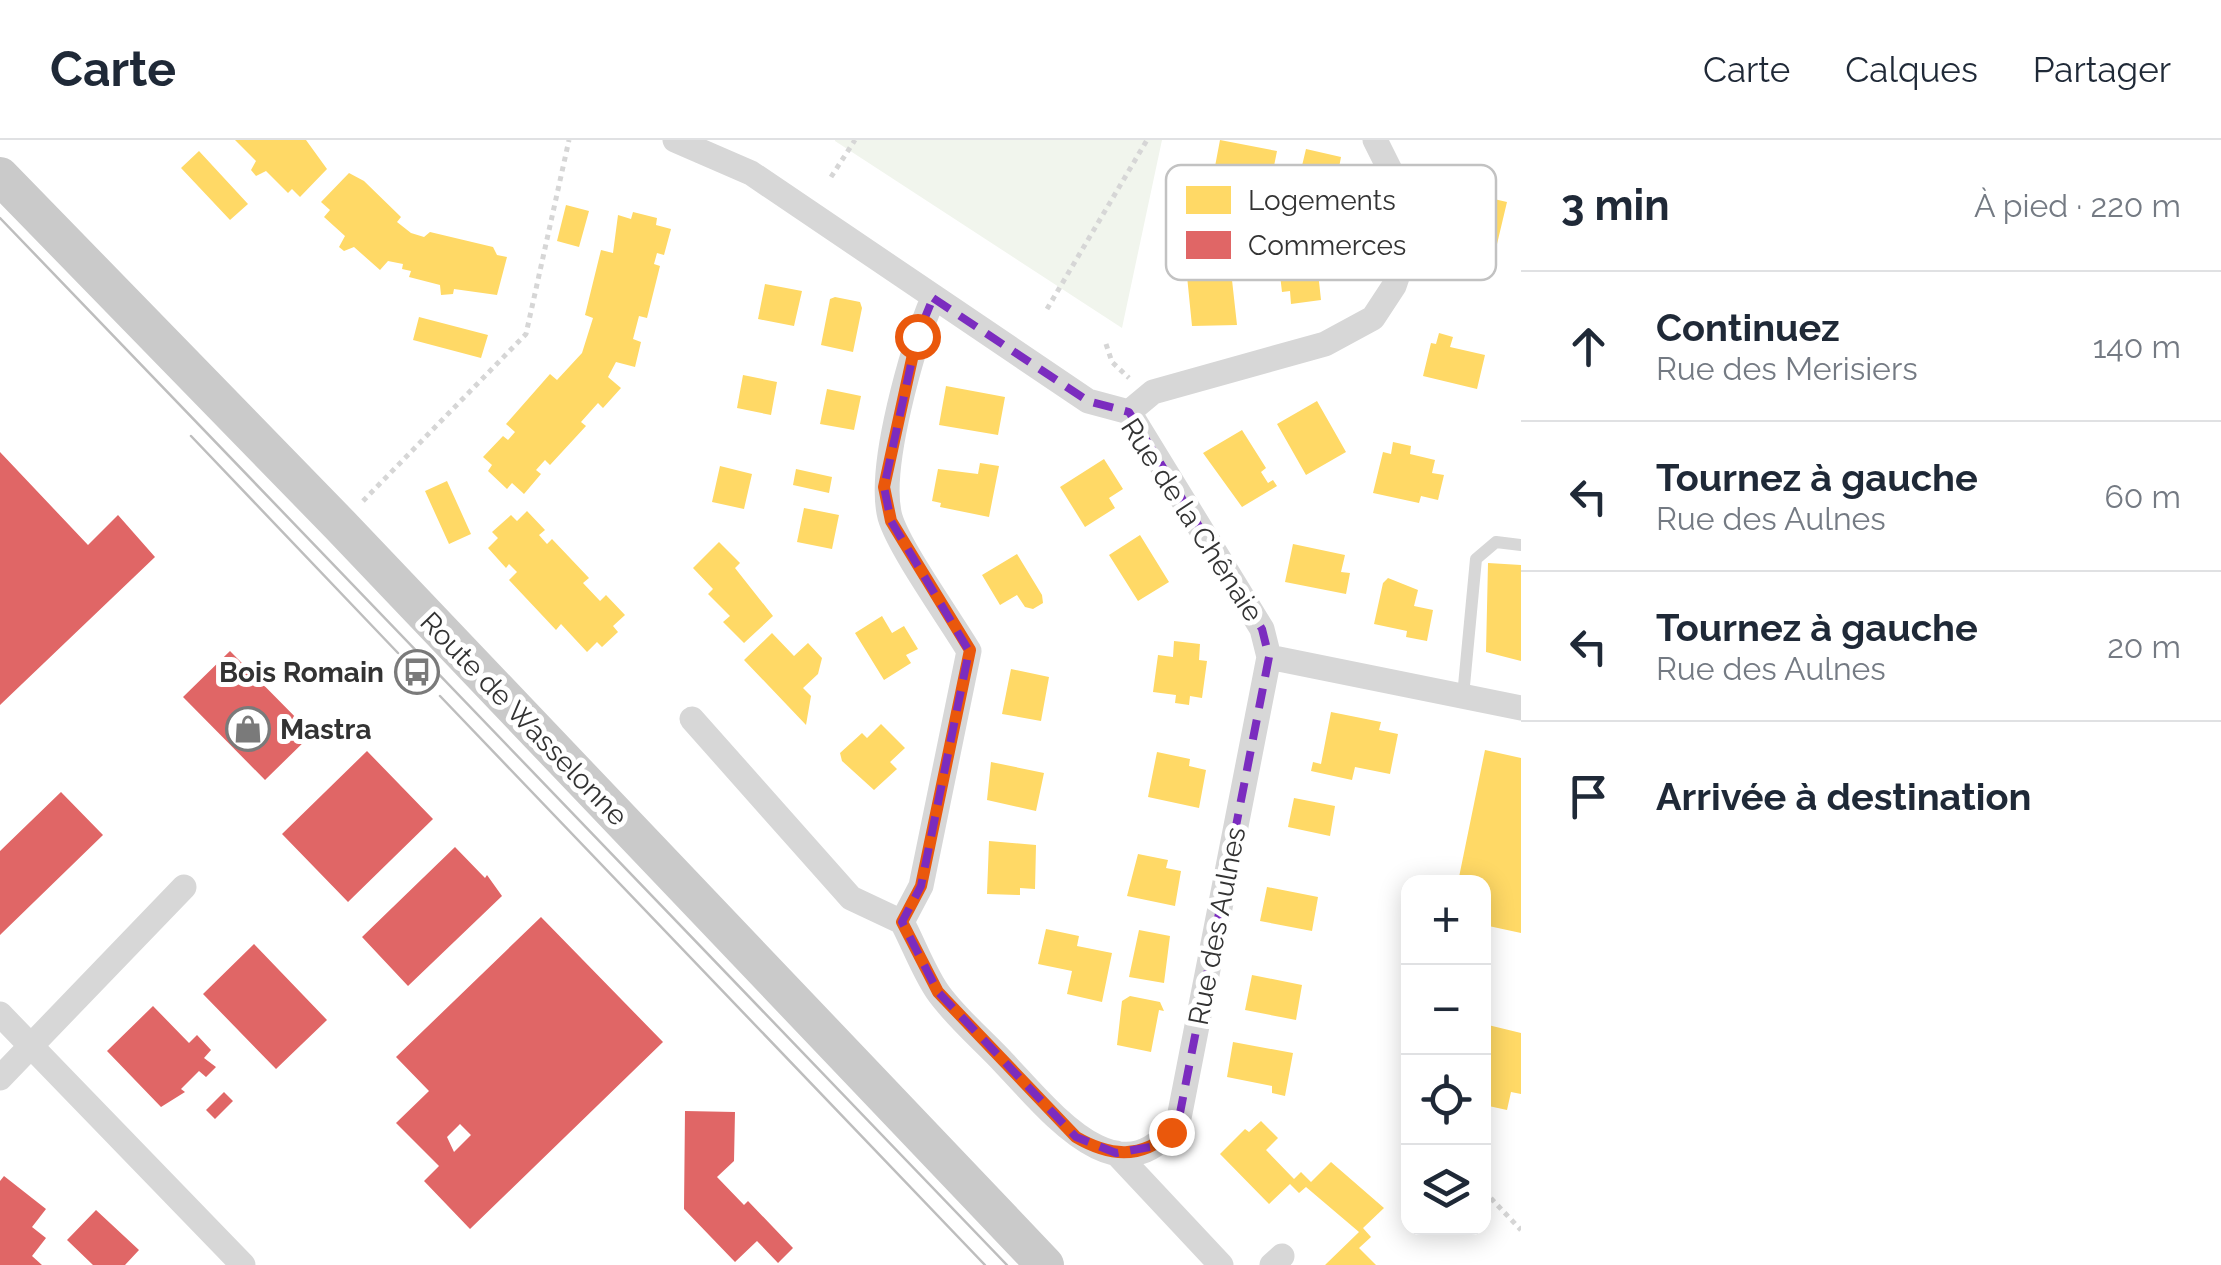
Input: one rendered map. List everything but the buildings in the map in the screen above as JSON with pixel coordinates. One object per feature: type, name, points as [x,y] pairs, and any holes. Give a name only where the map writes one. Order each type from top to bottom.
[{"type":"main road","name":"Route de Wasselonne","points":[[0,176],[340,524],[1045,1265]]},
{"type":"street","name":"Rue de la Chênaie","points":[[675,140],[751,173],[1088,400],[1129,412],[1262,628],[1270,657],[1521,708]]},
{"type":"street","points":[[1374,140],[1387,165]]},
{"type":"street","points":[[1129,412],[1153,392],[1325,344],[1373,318],[1396,280]]},
{"type":"street","points":[[902,922],[921,886],[970,650],[891,521],[884,487],[917,336],[933,298]]},
{"type":"street","name":"Rue des Aulnes","points":[[1116,1153],[1137,1153],[1156,1146],[1180,1118],[1270,657]]},
{"type":"street","points":[[692,719],[851,898],[902,922],[938,992],[1076,1137],[1116,1153],[1221,1265]]},
{"type":"street","points":[[0,1078],[184,887]]},
{"type":"street","points":[[0,1014],[242,1265]]},
{"type":"lane","points":[[1463,696],[1476,559],[1496,542],[1521,546]]},
{"type":"path","points":[[340,524],[526,334],[569,140]]},
{"type":"path","points":[[831,177],[855,140]]},
{"type":"path","points":[[1047,309],[1148,140]]},
{"type":"path","points":[[1106,344],[1112,362],[1153,392]]},
{"type":"path","points":[[1491,1198],[1521,1230]]},
{"type":"highlighted area","points":[[933,298],[1088,401],[1129,412],[1262,629],[1269,657],[1179,1118],[1156,1146],[1116,1153],[1076,1137],[938,992],[902,922],[921,886],[969,651],[891,521],[884,487],[917,337]]},
{"type":"shaded area","points":[[835,140],[1162,140],[1122,328],[835,141]]},
{"type":"tram line","points":[[0,218],[1007,1265]]},
{"type":"tram line","points":[[191,436],[398,653]]},
{"type":"tram line","points":[[440,696],[985,1265]]},
{"type":"place","name":"Bois Romain","points":[[417,672]]},
{"type":"place","name":"Mastra","points":[[248,729]]},
{"type":"route","points":[[917,336],[884,487],[891,521],[970,650],[921,886],[902,922],[938,992],[1076,1137],[1093,1147],[1137,1153],[1156,1146],[1171,1132]]}]
